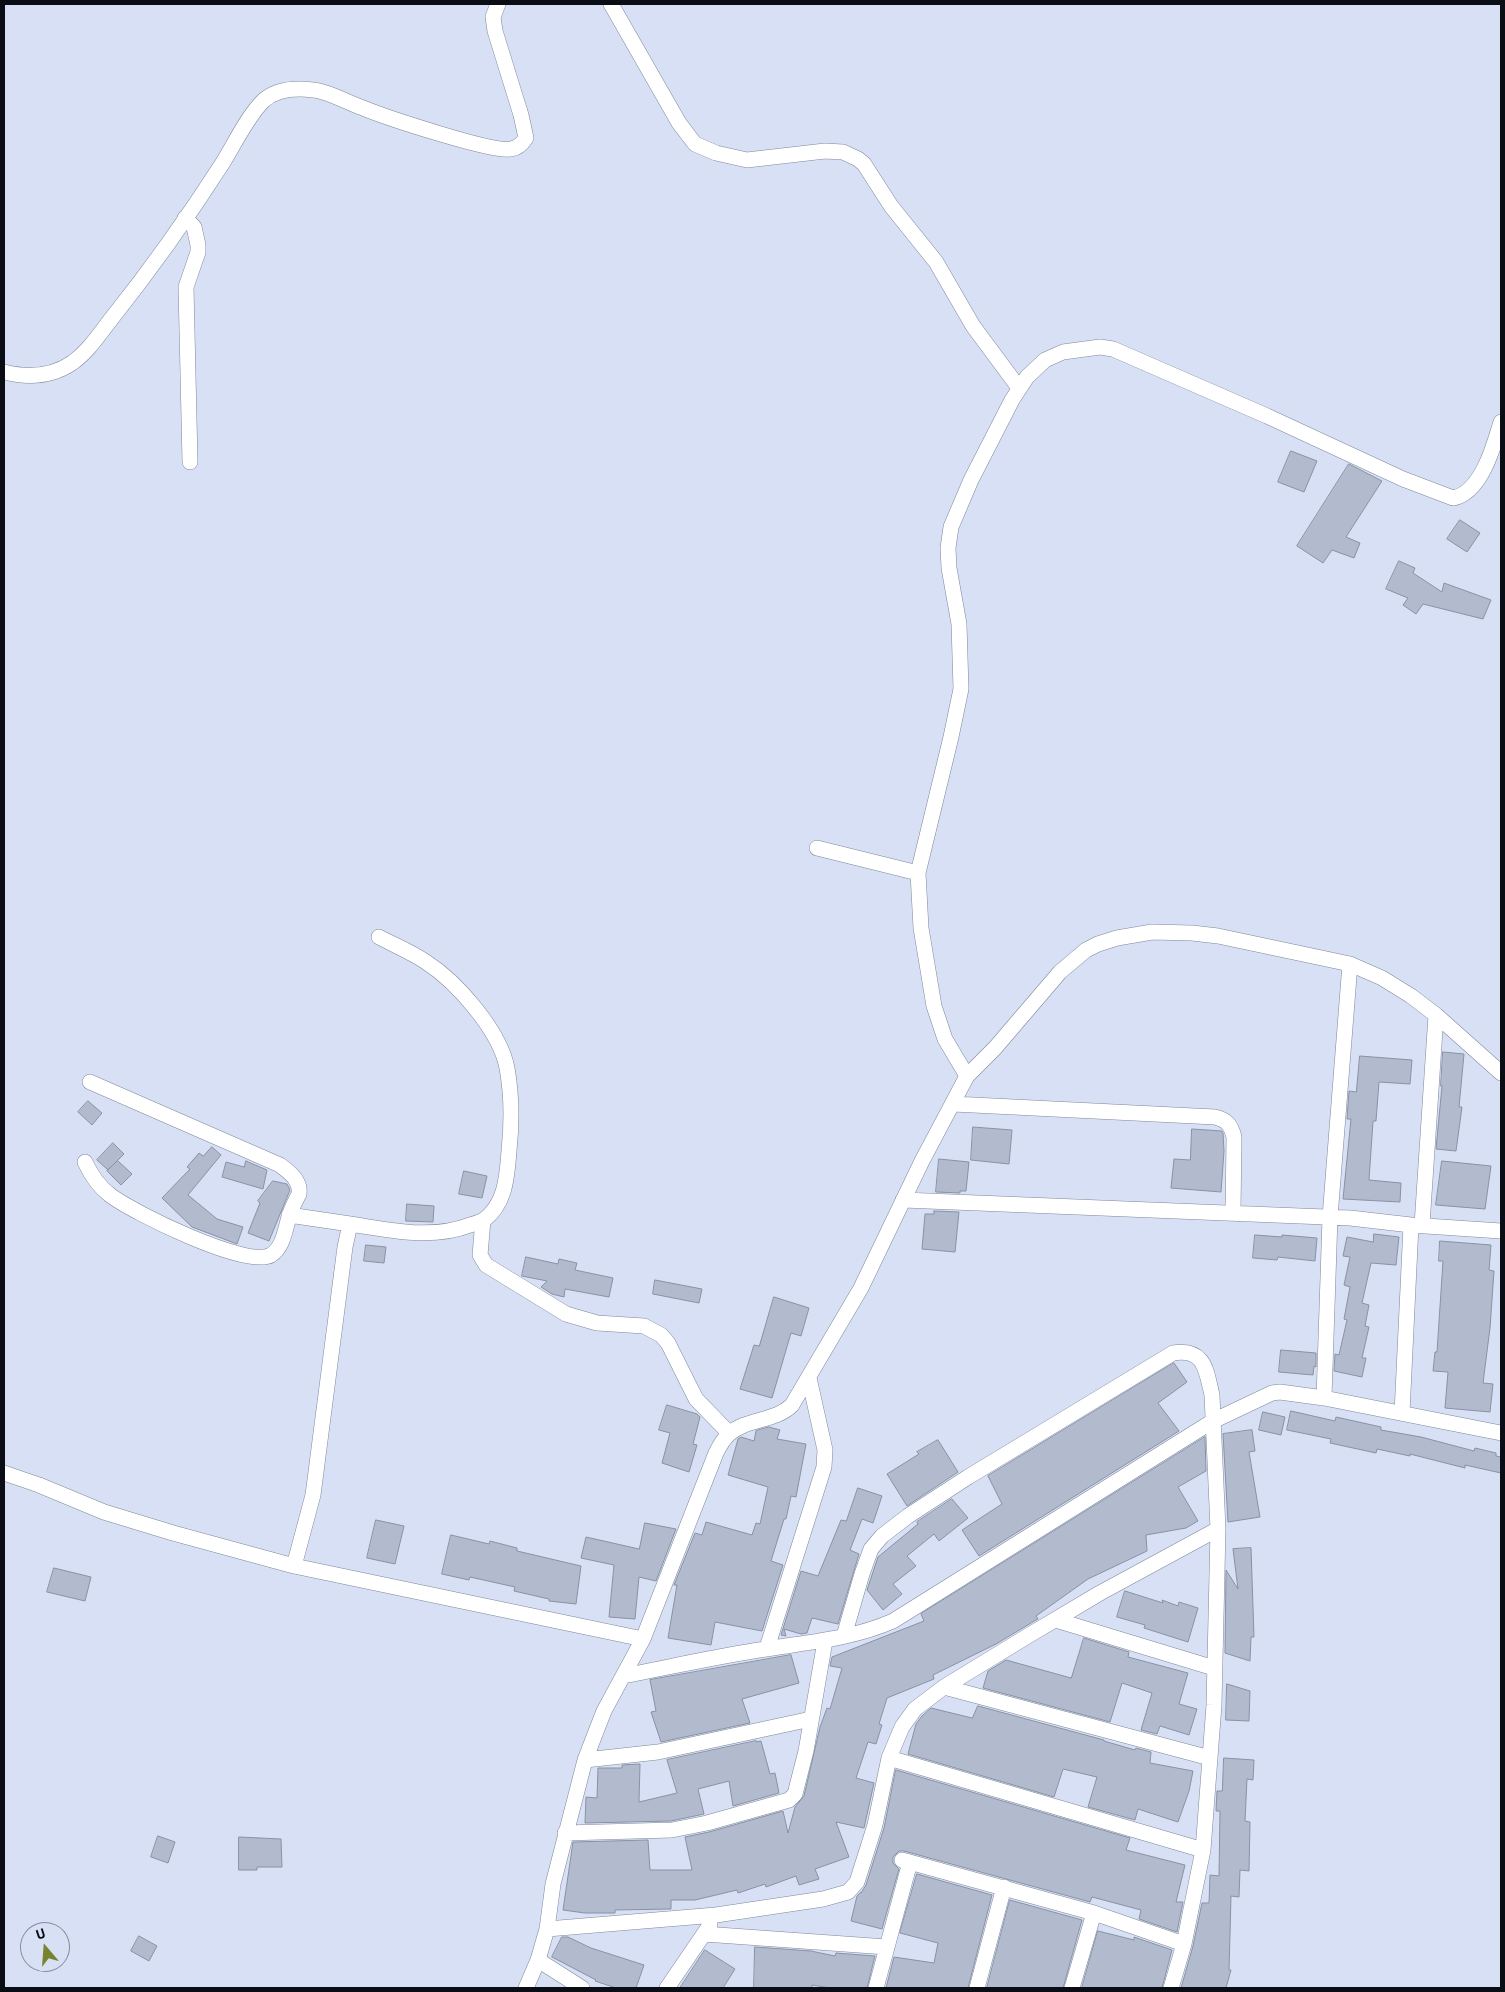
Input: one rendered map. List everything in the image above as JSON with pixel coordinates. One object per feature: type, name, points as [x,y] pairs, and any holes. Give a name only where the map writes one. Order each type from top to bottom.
[{"type":"street","points":[[4,372],[33,377],[55,372],[71,364],[84,354],[138,285],[264,101],[272,95],[286,90],[315,90],[368,110],[476,144],[503,150],[517,148],[526,138],[521,115],[495,31],[493,17],[498,4]]},
{"type":"street","points":[[610,4],[679,123],[694,144],[716,153],[747,160],[825,151],[843,152],[864,164],[891,206],[936,262],[973,326],[1019,388]]},
{"type":"street","points":[[185,218],[194,227],[198,245],[198,252],[186,287],[190,462]]},
{"type":"street","points":[[967,1076],[945,1039],[934,1006],[921,928],[918,873],[961,689],[959,624],[949,568],[948,548],[951,527],[971,480],[1026,377],[1045,360],[1064,352],[1100,347],[1114,349],[1267,416],[1403,479],[1453,498],[1471,489],[1490,456],[1501,422]]},
{"type":"street","points":[[817,848],[918,873]]},
{"type":"street","points":[[526,1988],[538,1960],[547,1929],[553,1884],[585,1760],[604,1711],[643,1639],[716,1453],[729,1434],[753,1422],[782,1414],[792,1405],[860,1288],[967,1076],[1060,972],[1086,950],[1098,944],[1117,938],[1152,932],[1218,936],[1350,964],[1382,978],[1436,1015],[1501,1073]]},
{"type":"street","points":[[289,1215],[415,1234],[446,1232],[484,1220],[498,1205],[506,1187],[512,1109],[502,1052],[478,1010],[447,977],[425,961],[379,937]]},
{"type":"street","points":[[1324,1398],[1330,1217],[1350,964]]},
{"type":"street","points":[[1402,1413],[1416,1225],[1436,1015]]},
{"type":"street","points":[[85,1162],[93,1178],[109,1195],[134,1211],[223,1251],[252,1257],[269,1256],[278,1248],[300,1189],[290,1173],[280,1165],[90,1082]]},
{"type":"street","points":[[953,1104],[1215,1117],[1223,1119],[1232,1128],[1234,1137],[1232,1213]]},
{"type":"street","points":[[904,1200],[1330,1217],[1501,1231]]},
{"type":"street","points":[[484,1220],[480,1255],[486,1265],[566,1314],[597,1323],[629,1323],[644,1326],[661,1335],[668,1343],[696,1399],[729,1434]]},
{"type":"street","points":[[294,1566],[313,1495],[345,1247],[350,1224]]},
{"type":"street","points":[[844,1636],[871,1549],[882,1536],[908,1516],[968,1477],[1173,1353],[1185,1352],[1195,1354],[1201,1359],[1212,1395],[1218,1529],[1214,1705],[1203,1850],[1184,1944],[1171,1988]]},
{"type":"street","points":[[767,1648],[824,1467],[825,1450],[809,1378]]},
{"type":"street","points":[[623,1676],[767,1648],[825,1641],[893,1621],[1213,1421],[1272,1393],[1280,1392],[1324,1398],[1501,1433]]},
{"type":"street","points":[[4,1472],[104,1512],[173,1534],[294,1566],[643,1639]]},
{"type":"street","points":[[547,1929],[716,1915],[823,1899],[839,1895],[852,1888],[860,1876],[875,1825],[889,1758],[907,1718],[915,1709],[944,1687],[1100,1593],[1218,1529]]},
{"type":"street","points":[[1056,1620],[1214,1668]]},
{"type":"street","points":[[565,1834],[667,1830],[707,1823],[784,1802],[792,1798],[798,1787],[825,1641]]},
{"type":"street","points":[[944,1687],[1210,1758]]},
{"type":"street","points":[[585,1760],[658,1752],[811,1719]]},
{"type":"street","points":[[889,1758],[1203,1850]]},
{"type":"street","points":[[876,1988],[906,1861],[1094,1913],[1184,1944]]},
{"type":"street","points":[[977,1988],[1004,1887]]},
{"type":"street","points":[[1072,1988],[1094,1913]]},
{"type":"street","points":[[667,1988],[716,1915]]},
{"type":"street","points":[[704,1934],[887,1947]]},
{"type":"street","points":[[538,1960],[582,1988]]},
{"type":"building","points":[[1291,451],[1317,461],[1304,492],[1278,482]]},
{"type":"building","points":[[1349,464],[1382,481],[1346,537],[1360,543],[1354,558],[1332,550],[1323,563],[1297,546]]},
{"type":"building","points":[[1460,520],[1480,533],[1467,552],[1447,539]]},
{"type":"building","points":[[1399,561],[1415,568],[1413,573],[1442,592],[1444,583],[1491,600],[1483,619],[1423,604],[1416,614],[1403,605],[1408,598],[1386,589]]},
{"type":"building","points":[[1443,1052],[1464,1054],[1459,1107],[1462,1107],[1456,1151],[1436,1149]]},
{"type":"building","points":[[1360,1056],[1412,1060],[1410,1084],[1379,1082],[1376,1121],[1373,1121],[1369,1180],[1401,1183],[1400,1202],[1343,1199],[1351,1119],[1347,1119],[1349,1091],[1356,1092]]},
{"type":"building","points":[[88,1101],[102,1113],[92,1125],[78,1112]]},
{"type":"building","points":[[973,1127],[1012,1130],[1009,1164],[971,1160]]},
{"type":"building","points":[[1192,1129],[1222,1131],[1223,1133],[1224,1151],[1221,1192],[1171,1188],[1174,1159],[1190,1160]]},
{"type":"building","points":[[113,1143],[124,1154],[108,1170],[97,1160]]},
{"type":"building","points":[[212,1147],[221,1155],[188,1195],[217,1219],[243,1227],[237,1244],[192,1227],[162,1198],[190,1169],[187,1167],[199,1153],[203,1156]]},
{"type":"building","points":[[939,1159],[969,1162],[966,1191],[960,1191],[960,1193],[936,1192]]},
{"type":"building","points":[[118,1161],[132,1174],[121,1185],[107,1171]]},
{"type":"building","points":[[246,1161],[267,1170],[263,1189],[222,1177],[226,1162],[244,1167]]},
{"type":"building","points":[[1442,1161],[1491,1166],[1485,1209],[1436,1205]]},
{"type":"building","points":[[464,1171],[487,1176],[482,1198],[459,1194]]},
{"type":"building","points":[[273,1181],[287,1184],[290,1190],[269,1241],[248,1233],[260,1203],[258,1201]]},
{"type":"building","points":[[407,1204],[434,1206],[433,1222],[406,1221]]},
{"type":"building","points":[[934,1211],[959,1212],[955,1252],[922,1249],[925,1214],[934,1214]]},
{"type":"building","points":[[1374,1234],[1399,1237],[1396,1265],[1371,1263],[1362,1303],[1369,1305],[1365,1326],[1369,1327],[1362,1358],[1366,1358],[1362,1377],[1334,1371],[1335,1354],[1339,1355],[1347,1320],[1344,1319],[1350,1287],[1344,1285],[1350,1257],[1343,1256],[1347,1237],[1373,1242]]},
{"type":"building","points":[[1255,1235],[1317,1238],[1315,1261],[1278,1257],[1277,1260],[1253,1258]]},
{"type":"building","points":[[1440,1241],[1491,1245],[1489,1270],[1494,1271],[1490,1328],[1483,1383],[1493,1384],[1490,1412],[1445,1408],[1448,1372],[1433,1371],[1435,1352],[1437,1352],[1443,1261],[1439,1261]]},
{"type":"building","points":[[366,1245],[386,1247],[384,1263],[364,1261]]},
{"type":"building","points":[[526,1257],[558,1264],[559,1259],[577,1263],[575,1270],[613,1278],[609,1297],[565,1289],[564,1297],[552,1294],[541,1287],[547,1281],[522,1276]]},
{"type":"building","points":[[655,1280],[702,1289],[699,1303],[653,1294]]},
{"type":"building","points":[[774,1297],[809,1308],[801,1336],[791,1333],[772,1398],[740,1389],[754,1345],[759,1346]]},
{"type":"building","points":[[1281,1350],[1316,1353],[1316,1367],[1314,1366],[1313,1375],[1279,1372]]},
{"type":"building","points":[[1174,1363],[1187,1382],[1158,1403],[1179,1431],[979,1556],[962,1530],[1002,1504],[988,1476]]},
{"type":"building","points":[[667,1405],[697,1414],[700,1417],[693,1444],[697,1445],[689,1472],[662,1463],[670,1433],[659,1430]]},
{"type":"building","points":[[1291,1411],[1335,1421],[1336,1417],[1381,1427],[1381,1430],[1421,1437],[1474,1451],[1475,1448],[1496,1453],[1496,1456],[1501,1457],[1501,1473],[1465,1465],[1465,1468],[1410,1454],[1410,1456],[1377,1449],[1376,1453],[1330,1443],[1331,1439],[1287,1430]]},
{"type":"building","points":[[1263,1412],[1285,1417],[1281,1435],[1259,1430]]},
{"type":"building","points":[[769,1427],[780,1430],[777,1439],[806,1444],[796,1497],[791,1496],[786,1519],[784,1519],[771,1561],[783,1565],[762,1631],[715,1622],[711,1645],[668,1638],[677,1585],[674,1585],[695,1533],[702,1535],[706,1522],[752,1535],[756,1523],[760,1524],[768,1487],[728,1475],[738,1439],[741,1437],[754,1441],[756,1431]]},
{"type":"building","points":[[1252,1430],[1255,1451],[1249,1452],[1260,1517],[1228,1522],[1223,1434]]},
{"type":"building","points":[[1205,1437],[1206,1471],[1178,1487],[1198,1521],[1186,1528],[1146,1535],[1147,1551],[1088,1579],[1036,1616],[1038,1619],[996,1644],[933,1675],[934,1679],[887,1698],[879,1724],[882,1725],[876,1744],[868,1742],[856,1778],[874,1783],[864,1828],[836,1822],[849,1857],[815,1869],[819,1879],[799,1885],[796,1876],[766,1887],[765,1884],[738,1893],[737,1890],[695,1900],[671,1900],[671,1909],[615,1910],[615,1913],[585,1913],[563,1910],[573,1842],[648,1840],[650,1870],[692,1870],[685,1837],[783,1811],[788,1833],[795,1807],[804,1796],[820,1727],[827,1708],[830,1709],[842,1668],[830,1666],[832,1657],[924,1621],[921,1614]]},
{"type":"building","points":[[938,1440],[958,1472],[907,1506],[887,1474],[919,1454],[917,1452]]},
{"type":"building","points":[[858,1488],[882,1496],[873,1523],[862,1519],[850,1550],[859,1554],[838,1624],[812,1618],[807,1633],[801,1634],[784,1629],[786,1636],[781,1635],[801,1571],[818,1576],[841,1520],[846,1521]]},
{"type":"building","points":[[952,1499],[968,1518],[939,1541],[934,1534],[907,1556],[916,1566],[893,1584],[902,1594],[883,1610],[867,1590],[878,1557],[918,1524],[917,1522]]},
{"type":"building","points":[[376,1520],[404,1526],[395,1564],[367,1558]]},
{"type":"building","points":[[645,1523],[676,1529],[656,1581],[639,1577],[635,1619],[609,1617],[614,1565],[581,1558],[586,1537],[639,1549]]},
{"type":"building","points":[[451,1535],[489,1544],[490,1541],[517,1548],[517,1551],[581,1566],[576,1604],[549,1601],[549,1599],[514,1591],[515,1587],[470,1577],[469,1580],[442,1574]]},
{"type":"building","points":[[1251,1548],[1254,1637],[1251,1637],[1250,1661],[1225,1653],[1226,1570],[1238,1589],[1233,1549]]},
{"type":"building","points":[[54,1568],[91,1577],[85,1601],[47,1592]]},
{"type":"building","points":[[1125,1591],[1163,1603],[1162,1600],[1178,1606],[1179,1602],[1198,1608],[1188,1642],[1144,1628],[1145,1625],[1117,1617]]},
{"type":"building","points":[[1084,1638],[1129,1652],[1128,1657],[1188,1673],[1179,1704],[1197,1709],[1189,1735],[1160,1726],[1157,1734],[1141,1730],[1152,1693],[1122,1683],[1110,1722],[983,1688],[988,1671],[1006,1660],[1071,1678]]},
{"type":"building","points":[[791,1655],[799,1683],[742,1699],[750,1723],[661,1742],[651,1712],[656,1711],[650,1680]]},
{"type":"building","points":[[1227,1684],[1250,1691],[1249,1721],[1226,1720]]},
{"type":"building","points":[[978,1706],[1135,1750],[1136,1748],[1151,1752],[1150,1763],[1193,1771],[1189,1791],[1178,1822],[1138,1809],[1135,1820],[1088,1807],[1097,1777],[1063,1769],[1054,1797],[908,1754],[916,1724],[931,1708],[972,1718]]},
{"type":"building","points":[[761,1741],[770,1774],[775,1773],[779,1793],[733,1806],[729,1781],[698,1789],[704,1814],[671,1821],[585,1823],[586,1797],[597,1798],[598,1768],[622,1768],[622,1765],[640,1764],[639,1802],[677,1793],[667,1760]]},
{"type":"building","points":[[1224,1758],[1254,1760],[1253,1780],[1247,1779],[1245,1821],[1250,1822],[1249,1871],[1240,1870],[1239,1897],[1231,1896],[1229,1970],[1231,1970],[1226,1988],[1181,1988],[1193,1946],[1202,1903],[1209,1903],[1210,1875],[1219,1876],[1220,1811],[1216,1811],[1217,1791],[1222,1791]]},
{"type":"building","points":[[896,1770],[1130,1838],[1126,1850],[1185,1865],[1176,1902],[1183,1902],[1177,1932],[1139,1919],[1141,1910],[1092,1897],[1090,1902],[904,1851],[899,1851],[893,1857],[893,1863],[899,1869],[882,1929],[851,1921],[857,1896],[866,1885],[884,1828]]},
{"type":"building","points":[[158,1836],[175,1842],[168,1863],[151,1857]]},
{"type":"building","points":[[239,1837],[281,1839],[282,1867],[257,1867],[257,1870],[239,1870]]},
{"type":"building","points":[[917,1874],[992,1895],[968,1988],[886,1988],[894,1957],[934,1963],[938,1943],[900,1933]]},
{"type":"building","points":[[1010,1900],[1082,1920],[1063,1988],[987,1988]]},
{"type":"building","points":[[1098,1931],[1134,1940],[1134,1937],[1172,1950],[1162,1988],[1082,1988]]},
{"type":"building","points":[[139,1936],[157,1946],[149,1961],[131,1951]]},
{"type":"building","points":[[562,1937],[568,1937],[591,1948],[644,1965],[636,1988],[616,1988],[595,1981],[552,1957]]},
{"type":"building","points":[[755,1947],[811,1951],[835,1956],[836,1953],[875,1956],[867,1988],[830,1988],[812,1985],[812,1988],[754,1988]]},
{"type":"building","points":[[705,1950],[735,1969],[723,1988],[680,1988]]}]
